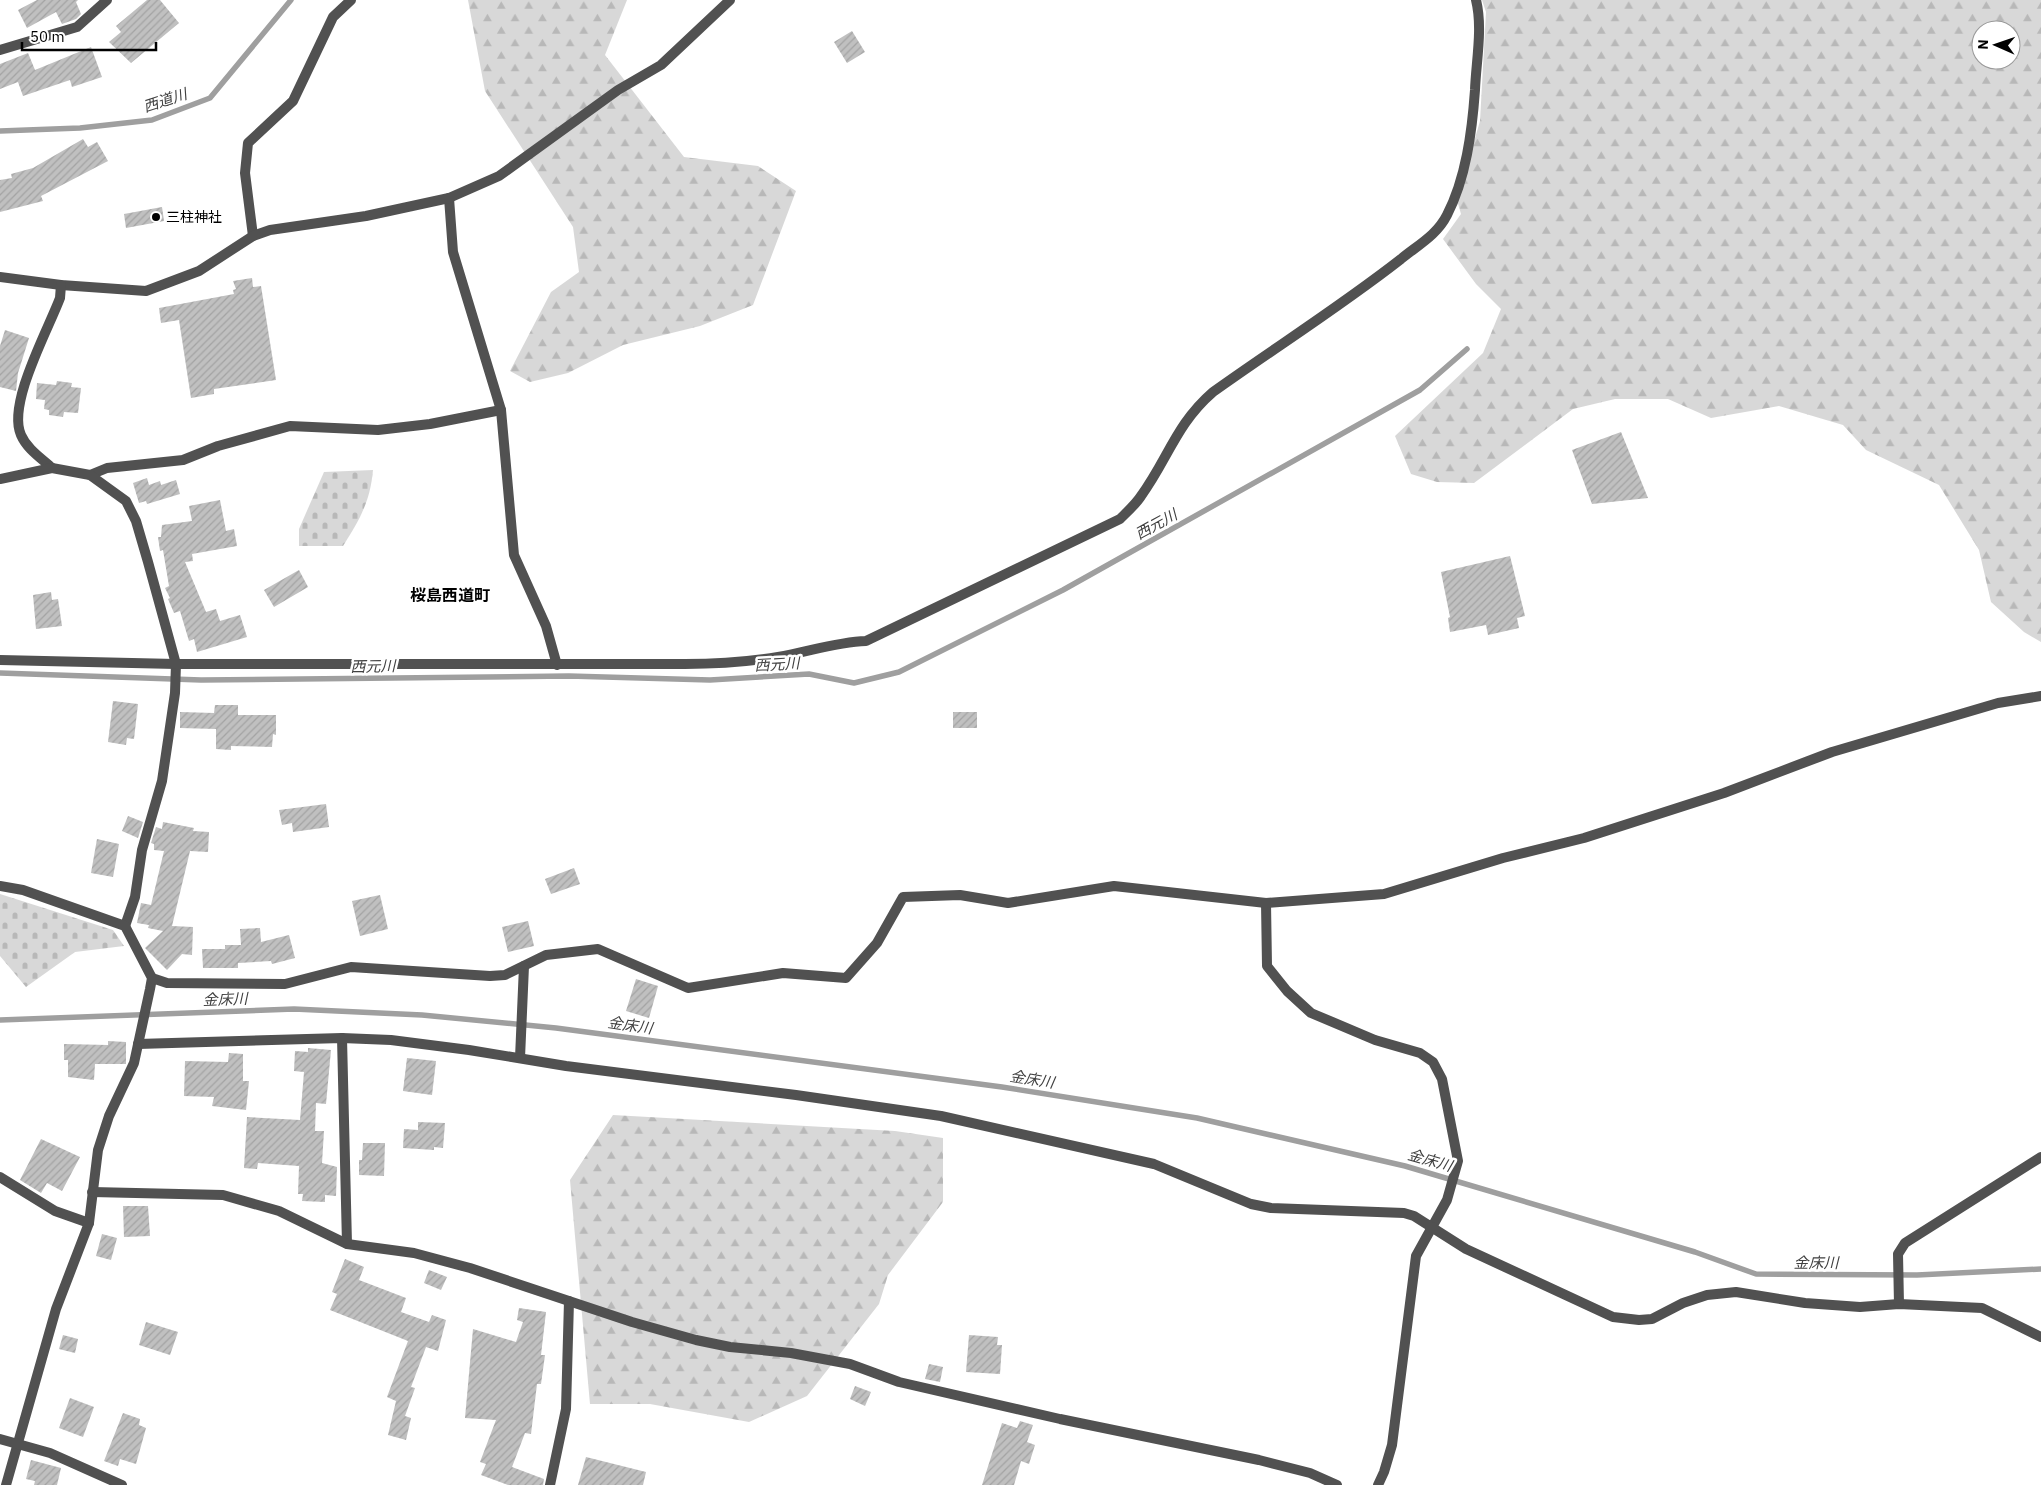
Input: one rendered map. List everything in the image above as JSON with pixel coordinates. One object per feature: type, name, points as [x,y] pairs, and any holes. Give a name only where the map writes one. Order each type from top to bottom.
[{"type":"street","points":[[0,50],[77,27],[107,0]]},
{"type":"street","points":[[253,236],[245,173],[248,143],[293,101],[333,17],[351,0]]},
{"type":"street","points":[[0,277],[61,285],[146,291],[199,271],[253,236],[270,230],[366,216],[450,198],[499,176],[618,90],[661,65],[730,0]]},
{"type":"street","points":[[0,660],[176,664],[723,664],[778,657],[846,642],[866,642],[1120,519],[1141,497],[1174,437],[1195,408],[1220,387],[1365,288],[1430,238],[1447,216],[1460,185],[1473,118],[1478,31],[1476,0]]},
{"type":"street","points":[[450,198],[453,252],[501,410],[514,554],[546,626],[557,665]]},
{"type":"street","points":[[52,468],[28,447],[20,434],[17,419],[18,400],[60,298],[61,285]]},
{"type":"street","points":[[90,475],[107,468],[183,460],[218,446],[290,426],[378,430],[430,424],[501,410]]},
{"type":"street","points":[[0,479],[52,468],[90,475],[126,501],[136,521],[176,664],[175,693],[162,781],[142,850],[135,897],[125,926],[151,983],[134,1063],[109,1116],[101,1141],[92,1192],[89,1223],[56,1309],[19,1445],[6,1485]]},
{"type":"street","points":[[151,983],[285,984],[351,967],[490,976],[506,975],[538,957],[598,949],[688,988],[783,972],[846,978],[878,943],[903,897],[960,895],[1008,903],[1114,886],[1266,903],[1384,894],[1503,858],[1584,838],[1724,793],[1841,750],[1998,703],[2041,696]]},
{"type":"street","points":[[0,886],[24,890],[125,926]]},
{"type":"street","points":[[1266,903],[1267,966],[1287,991],[1311,1013],[1375,1040],[1420,1053],[1433,1062],[1442,1079],[1458,1161],[1447,1200],[1416,1256],[1392,1445],[1378,1485]]},
{"type":"street","points":[[520,1058],[524,966]]},
{"type":"street","points":[[138,1044],[342,1038],[392,1040],[566,1066],[769,1091],[941,1116],[1154,1164],[1251,1204],[1271,1208],[1392,1211],[1414,1216],[1466,1249],[1613,1317],[1652,1319],[1683,1303],[1707,1295],[1736,1292],[1805,1303],[1860,1307],[1898,1304],[1982,1308],[1994,1312],[2041,1337]]},
{"type":"street","points":[[342,1038],[346,1244]]},
{"type":"street","points":[[1898,1304],[1897,1260],[1904,1243],[2041,1157]]},
{"type":"street","points":[[0,1177],[55,1212],[89,1223]]},
{"type":"street","points":[[92,1192],[222,1195],[279,1211],[346,1244],[414,1253],[470,1268],[696,1340],[730,1347],[791,1353],[850,1364],[899,1382],[1060,1419],[1259,1460],[1310,1473],[1336,1485]]},
{"type":"street","points":[[550,1485],[566,1409],[569,1301]]},
{"type":"street","points":[[0,1440],[50,1454],[122,1485]]},
{"type":"green space","points":[[468,0],[627,0],[605,55],[684,157],[758,166],[796,191],[753,305],[700,326],[623,345],[568,373],[530,382],[510,371],[551,292],[579,272],[573,227],[485,91]]},
{"type":"green space","points":[[1482,0],[2041,0],[2041,642],[2024,632],[1991,602],[1979,550],[1939,485],[1866,450],[1843,425],[1779,406],[1711,418],[1668,399],[1615,399],[1573,409],[1474,483],[1437,482],[1411,474],[1395,436],[1483,353],[1501,309],[1476,284],[1443,239],[1461,214],[1457,200],[1480,121],[1486,12]]},
{"type":"green space","points":[[373,470],[367,501],[343,546],[299,546],[299,529],[324,472]]},
{"type":"green space","points":[[0,894],[113,930],[124,946],[75,952],[26,987],[0,956]]},
{"type":"green space","points":[[613,1115],[895,1131],[943,1138],[943,1202],[888,1275],[879,1304],[807,1396],[749,1422],[650,1404],[590,1404],[570,1180]]},
{"type":"building","points":[[37,0],[78,0],[76,2],[81,14],[76,19],[62,24],[56,12],[27,28],[18,10]]},
{"type":"building","points":[[147,0],[160,0],[179,23],[131,63],[109,42],[121,32],[116,26]]},
{"type":"building","points":[[852,31],[865,52],[847,63],[834,42]]},
{"type":"building","points":[[91,47],[102,77],[72,87],[70,80],[23,96],[18,82],[0,89],[0,64],[28,53],[35,70]]},
{"type":"building","points":[[83,139],[88,147],[97,142],[108,161],[41,196],[43,201],[0,212],[0,180],[12,178],[11,174],[33,168]]},
{"type":"building","points":[[162,207],[164,221],[126,228],[124,214]]},
{"type":"building","points":[[252,278],[253,287],[261,286],[276,380],[214,389],[214,394],[191,398],[179,320],[161,323],[159,308],[234,294],[233,290],[236,289],[233,281]]},
{"type":"building","points":[[5,330],[29,338],[18,373],[16,391],[0,387],[0,346]]},
{"type":"building","points":[[57,381],[72,383],[71,387],[81,388],[78,413],[64,412],[63,417],[49,415],[49,410],[44,409],[45,400],[36,399],[37,383],[56,385]]},
{"type":"building","points":[[1621,432],[1648,498],[1592,504],[1572,450]]},
{"type":"building","points":[[147,478],[149,485],[160,481],[161,485],[176,480],[180,494],[147,504],[146,501],[139,503],[133,483]]},
{"type":"building","points":[[220,500],[226,531],[234,529],[237,546],[192,554],[193,561],[185,562],[206,612],[216,609],[220,621],[240,615],[247,637],[197,652],[194,639],[189,641],[180,611],[174,613],[168,599],[170,598],[165,588],[169,586],[163,550],[160,551],[158,537],[161,537],[162,525],[192,521],[189,506]]},
{"type":"building","points":[[1510,556],[1525,616],[1517,618],[1519,628],[1488,635],[1486,625],[1450,632],[1448,618],[1450,617],[1441,572]]},
{"type":"building","points":[[299,570],[308,587],[274,607],[264,590]]},
{"type":"building","points":[[51,592],[52,600],[58,599],[62,626],[36,629],[33,595]]},
{"type":"building","points":[[113,701],[138,704],[134,739],[127,738],[126,745],[108,742]]},
{"type":"building","points":[[215,705],[238,705],[238,715],[276,715],[276,735],[273,734],[272,747],[231,746],[231,750],[216,749],[216,729],[180,728],[180,712],[214,713]]},
{"type":"building","points":[[953,712],[977,712],[977,728],[953,728]]},
{"type":"building","points":[[326,804],[329,827],[293,832],[292,823],[282,825],[279,810]]},
{"type":"building","points":[[128,816],[143,822],[138,838],[122,831]]},
{"type":"building","points":[[163,822],[194,828],[193,831],[209,832],[208,852],[190,851],[172,926],[193,927],[192,955],[182,954],[167,970],[145,948],[163,931],[148,928],[149,925],[137,923],[141,903],[151,905],[164,851],[154,850],[154,844],[151,843],[156,827],[162,829]]},
{"type":"building","points":[[97,839],[119,844],[113,877],[91,873]]},
{"type":"building","points":[[574,868],[580,884],[551,894],[545,879]]},
{"type":"building","points":[[380,895],[388,929],[360,936],[352,901]]},
{"type":"building","points":[[528,921],[534,946],[508,952],[502,927]]},
{"type":"building","points":[[260,928],[261,942],[289,935],[295,958],[272,964],[271,961],[238,963],[238,968],[203,968],[202,949],[225,949],[225,945],[241,945],[240,929]]},
{"type":"building","points":[[636,979],[658,986],[649,1018],[626,1011]]},
{"type":"building","points":[[108,1041],[126,1042],[126,1064],[95,1064],[94,1080],[68,1077],[68,1060],[64,1060],[64,1044],[108,1045]]},
{"type":"building","points":[[308,1048],[331,1050],[326,1104],[316,1103],[315,1131],[324,1131],[322,1163],[337,1167],[336,1196],[325,1195],[325,1202],[302,1201],[303,1194],[298,1194],[299,1166],[258,1163],[257,1169],[244,1168],[247,1117],[300,1120],[304,1072],[294,1071],[295,1051],[308,1052]]},
{"type":"building","points":[[229,1053],[243,1054],[243,1081],[249,1081],[246,1110],[212,1106],[214,1097],[184,1096],[185,1061],[228,1062]]},
{"type":"building","points":[[407,1058],[436,1061],[432,1095],[403,1091]]},
{"type":"building","points":[[418,1122],[445,1123],[443,1148],[434,1147],[434,1150],[403,1148],[404,1129],[418,1130]]},
{"type":"building","points":[[41,1139],[80,1157],[62,1191],[47,1183],[41,1193],[20,1180]]},
{"type":"building","points":[[363,1143],[385,1143],[384,1176],[359,1175],[359,1160],[362,1160]]},
{"type":"building","points":[[123,1206],[148,1206],[150,1236],[124,1237]]},
{"type":"building","points":[[102,1234],[117,1238],[111,1260],[96,1256]]},
{"type":"building","points":[[345,1259],[364,1267],[359,1280],[406,1298],[401,1312],[429,1322],[432,1315],[446,1320],[438,1351],[426,1347],[411,1387],[415,1388],[405,1416],[411,1418],[406,1440],[388,1435],[396,1401],[387,1397],[408,1341],[330,1310],[337,1294],[332,1292]]},
{"type":"building","points":[[429,1270],[447,1277],[441,1290],[424,1283]]},
{"type":"building","points":[[519,1308],[546,1312],[541,1355],[545,1355],[541,1384],[537,1384],[531,1434],[525,1433],[512,1467],[544,1479],[543,1485],[508,1485],[481,1475],[486,1464],[480,1462],[496,1420],[465,1418],[473,1329],[516,1342],[523,1322],[517,1320]]},
{"type":"building","points":[[146,1322],[178,1332],[170,1355],[139,1345]]},
{"type":"building","points":[[63,1335],[78,1339],[75,1353],[59,1349]]},
{"type":"building","points":[[969,1335],[998,1337],[997,1345],[1002,1345],[1000,1374],[966,1372]]},
{"type":"building","points":[[929,1364],[943,1367],[940,1382],[925,1379]]},
{"type":"building","points":[[855,1386],[871,1392],[865,1406],[850,1399]]},
{"type":"building","points":[[70,1398],[94,1407],[83,1437],[59,1428]]},
{"type":"building","points":[[123,1413],[140,1419],[139,1425],[146,1428],[136,1464],[120,1459],[118,1466],[104,1461]]},
{"type":"building","points":[[1020,1421],[1033,1425],[1027,1442],[1035,1445],[1029,1464],[1021,1461],[1014,1485],[982,1485],[1002,1423],[1017,1428]]},
{"type":"building","points":[[586,1457],[646,1472],[643,1485],[578,1485]]},
{"type":"building","points":[[31,1460],[61,1468],[57,1485],[34,1485],[35,1481],[26,1479]]},
{"type":"waterway","name":"西道川","points":[[0,131],[80,128],[152,120],[210,98],[291,0]]},
{"type":"waterway","name":"西元川","points":[[0,673],[201,680],[569,676],[710,680],[809,674],[854,683],[899,672],[1063,590],[1420,390],[1467,349]]},
{"type":"waterway","name":"金床川","points":[[0,1020],[294,1009],[422,1015],[556,1028],[1002,1087],[1197,1118],[1405,1166],[1695,1252],[1756,1274],[1917,1275],[2041,1269]]},
{"type":"place","name":"三柱神社","points":[[156,217]]},
{"type":"district","name":"桜島西道町","points":[[450,595]]}]
